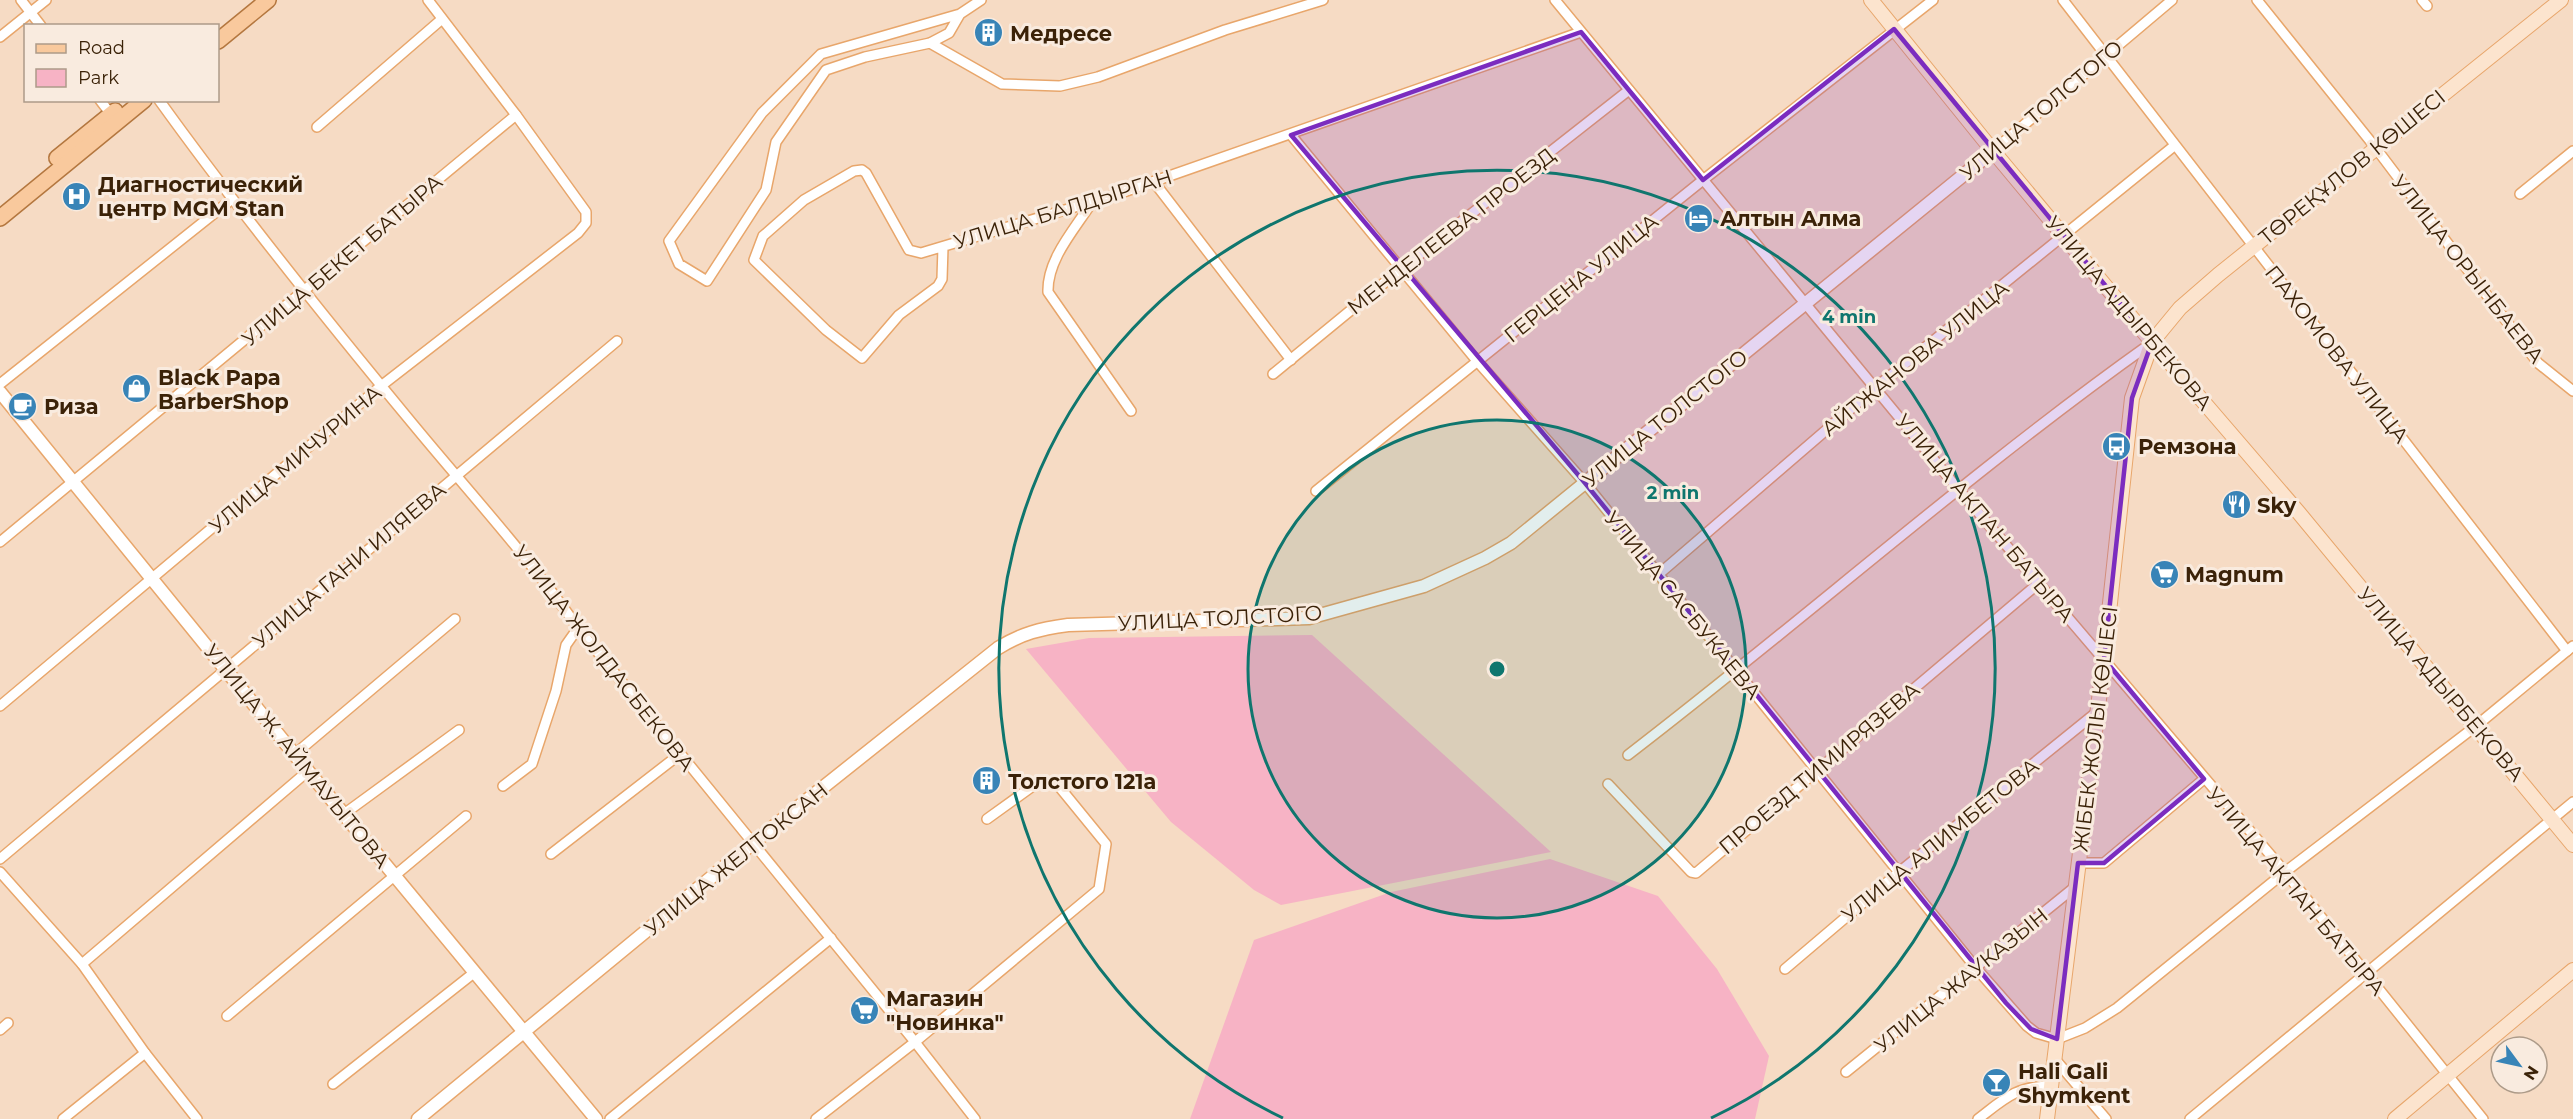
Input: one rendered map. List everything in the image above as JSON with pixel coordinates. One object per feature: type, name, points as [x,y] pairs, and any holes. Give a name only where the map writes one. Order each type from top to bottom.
[{"type":"main road","points":[[219,27],[253,0]]},
{"type":"main road","points":[[219,40],[268,0]]},
{"type":"main road","name":"УЛИЦА АДЫРБЕКОВА","points":[[1870,0],[2152,342],[2299,513],[2573,844]]},
{"type":"main road","name":"ТӨРЕҚҰЛОВ КӨШЕСІ","points":[[2152,342],[2180,308],[2253,246],[2561,0]]},
{"type":"main road","points":[[0,207],[118,111],[139,102]]},
{"type":"main road","points":[[0,218],[118,111]]},
{"type":"main road","name":"ЖІБЕК ЖОЛЫ КӨШЕСІ","points":[[2047,1119],[2104,658],[2132,398],[2152,342]]},
{"type":"main road","points":[[2395,1119],[2573,970]]},
{"type":"street","points":[[21,0],[39,24]]},
{"type":"street","points":[[0,37],[46,0]]},
{"type":"street","points":[[428,0],[516,115]]},
{"type":"street","points":[[960,14],[949,33],[926,44],[865,57],[826,70],[776,142],[766,190],[707,281],[679,264],[669,241],[762,113],[821,54],[960,14],[981,0]]},
{"type":"street","points":[[926,44],[1002,84],[1059,86],[1098,76],[1224,30],[1323,0]]},
{"type":"street","name":"УЛИЦА АКПАН БАТЫРА","points":[[1555,0],[1959,490],[2284,872],[2483,1119]]},
{"type":"street","name":"ГЕРЦЕНА УЛИЦА","points":[[1316,491],[1703,180],[1933,0]]},
{"type":"street","name":"ПАХОМОВА УЛИЦА","points":[[2063,0],[2174,146],[2570,649]]},
{"type":"street","name":"УЛИЦА ТОЛСТОГО","points":[[1068,625],[1309,618],[1424,586],[1485,558],[1511,543],[1806,304],[2172,0]]},
{"type":"street","name":"УЛИЦА ОРЫНБАЕВА","points":[[2257,0],[2375,147],[2538,363],[2573,391]]},
{"type":"street","points":[[317,127],[442,19]]},
{"type":"street","name":"УЛИЦА БАЛДЫРГАН","points":[[943,247],[942,279],[938,286],[899,315],[862,358],[826,330],[754,260],[763,236],[804,200],[854,171],[861,170],[866,173],[909,250],[921,253],[1154,182],[1581,32]]},
{"type":"street","name":"МЕНДЕЛЕЕВА ПРОЕЗД","points":[[1273,374],[1401,268],[1629,90]]},
{"type":"street","points":[[103,102],[118,111]]},
{"type":"street","name":"УЛИЦА ЖОЛДАСБЕКОВА","points":[[160,102],[231,200],[381,386],[542,576],[578,628],[831,938],[975,1119]]},
{"type":"street","name":"УЛИЦА МИЧУРИНА","points":[[0,706],[381,386],[578,233],[586,223],[586,212],[516,115]]},
{"type":"street","name":"УЛИЦА БЕКЕТ БАТЫРА","points":[[0,542],[516,115]]},
{"type":"street","name":"УЛИЦА САСБУКАЕВА","points":[[1291,135],[1477,361],[1585,483],[1976,968],[2027,1026],[2036,1033],[2057,1039]]},
{"type":"street","name":"АЙТЖАНОВА УЛИЦА","points":[[1659,574],[1875,388],[2174,146]]},
{"type":"street","points":[[2520,194],[2573,151]]},
{"type":"street","points":[[1154,182],[1291,360]]},
{"type":"street","points":[[0,384],[231,200]]},
{"type":"street","points":[[1092,202],[1055,260],[1048,276],[1048,292],[1131,411]]},
{"type":"street","name":"УЛИЦА ГАНИ ИЛЯЕВА","points":[[0,859],[617,341]]},
{"type":"street","points":[[1628,755],[1738,671],[1959,490],[2152,342]]},
{"type":"street","name":"УЛИЦА Ж. АЙМАУЫТОВА","points":[[0,392],[308,771],[596,1119]]},
{"type":"street","name":"ПРОЕЗД ТИМИРЯЗЕВА","points":[[1608,784],[1693,874],[2039,583]]},
{"type":"street","points":[[295,754],[455,619]]},
{"type":"street","name":"УЛИЦА ЖЕЛТОКСАН","points":[[418,1119],[753,843],[998,648],[1019,635],[1037,629],[1068,625]]},
{"type":"street","points":[[503,786],[532,764],[552,702],[566,645],[578,628]]},
{"type":"street","points":[[2057,1039],[2085,1028],[2116,1008],[2284,872],[2476,726],[2570,649]]},
{"type":"street","name":"УЛИЦА АЛИМБЕТОВА","points":[[1785,969],[1898,873],[2097,712]]},
{"type":"street","points":[[344,814],[459,730]]},
{"type":"street","points":[[551,854],[680,754]]},
{"type":"street","points":[[81,964],[308,771]]},
{"type":"street","points":[[2078,863],[2104,863],[2204,779]]},
{"type":"street","points":[[816,1119],[915,1042],[1099,890],[1106,844],[1057,784],[1037,783],[987,819]]},
{"type":"street","points":[[2190,1119],[2573,802]]},
{"type":"street","points":[[227,1016],[466,816]]},
{"type":"street","points":[[0,872],[81,964],[145,1053],[197,1119]]},
{"type":"street","name":"УЛИЦА ЖАУКАЗЫН","points":[[1846,1072],[2075,887]]},
{"type":"street","points":[[610,1119],[831,938]]},
{"type":"street","points":[[333,1084],[475,972]]},
{"type":"street","points":[[0,1030],[8,1023]]},
{"type":"street","points":[[63,1119],[145,1053]]},
{"type":"street","points":[[2054,1059],[2106,1119]]},
{"type":"street","points":[[1978,1119],[2025,1088],[2051,1086]]},
{"type":"highlighted area","points":[[1894,29],[2152,342],[2132,398],[2104,659],[2204,779],[2104,863],[2078,863],[2057,1039],[2031,1029],[2006,1003],[1585,483],[1291,135],[1581,32],[1703,180]]},
{"type":"green space","points":[[1312,635],[1551,852],[1281,905],[1254,890],[1171,822],[1026,649],[1089,638]]},
{"type":"green space","points":[[1550,859],[1658,896],[1717,969],[1769,1056],[1755,1119],[1190,1119],[1254,940],[1391,892]]},
{"type":"place","name":"Медресе","points":[[989,33]]},
{"type":"place","name":"Диагностический центр MGM Stan","points":[[77,196]]},
{"type":"place","name":"Алтын Алма","points":[[1699,218]]},
{"type":"place","name":"Black Papa BarberShop","points":[[137,389]]},
{"type":"place","name":"Риза","points":[[23,406]]},
{"type":"place","name":"Ремзона","points":[[2117,446]]},
{"type":"place","name":"Sky","points":[[2236,505]]},
{"type":"place","name":"Magnum","points":[[2164,574]]},
{"type":"place","name":"Толстого 121а","points":[[987,781]]},
{"type":"place","name":"Магазин \"Новинка\"","points":[[865,1010]]},
{"type":"place","name":"Hali Gali Shymkent","points":[[1997,1083]]}]
